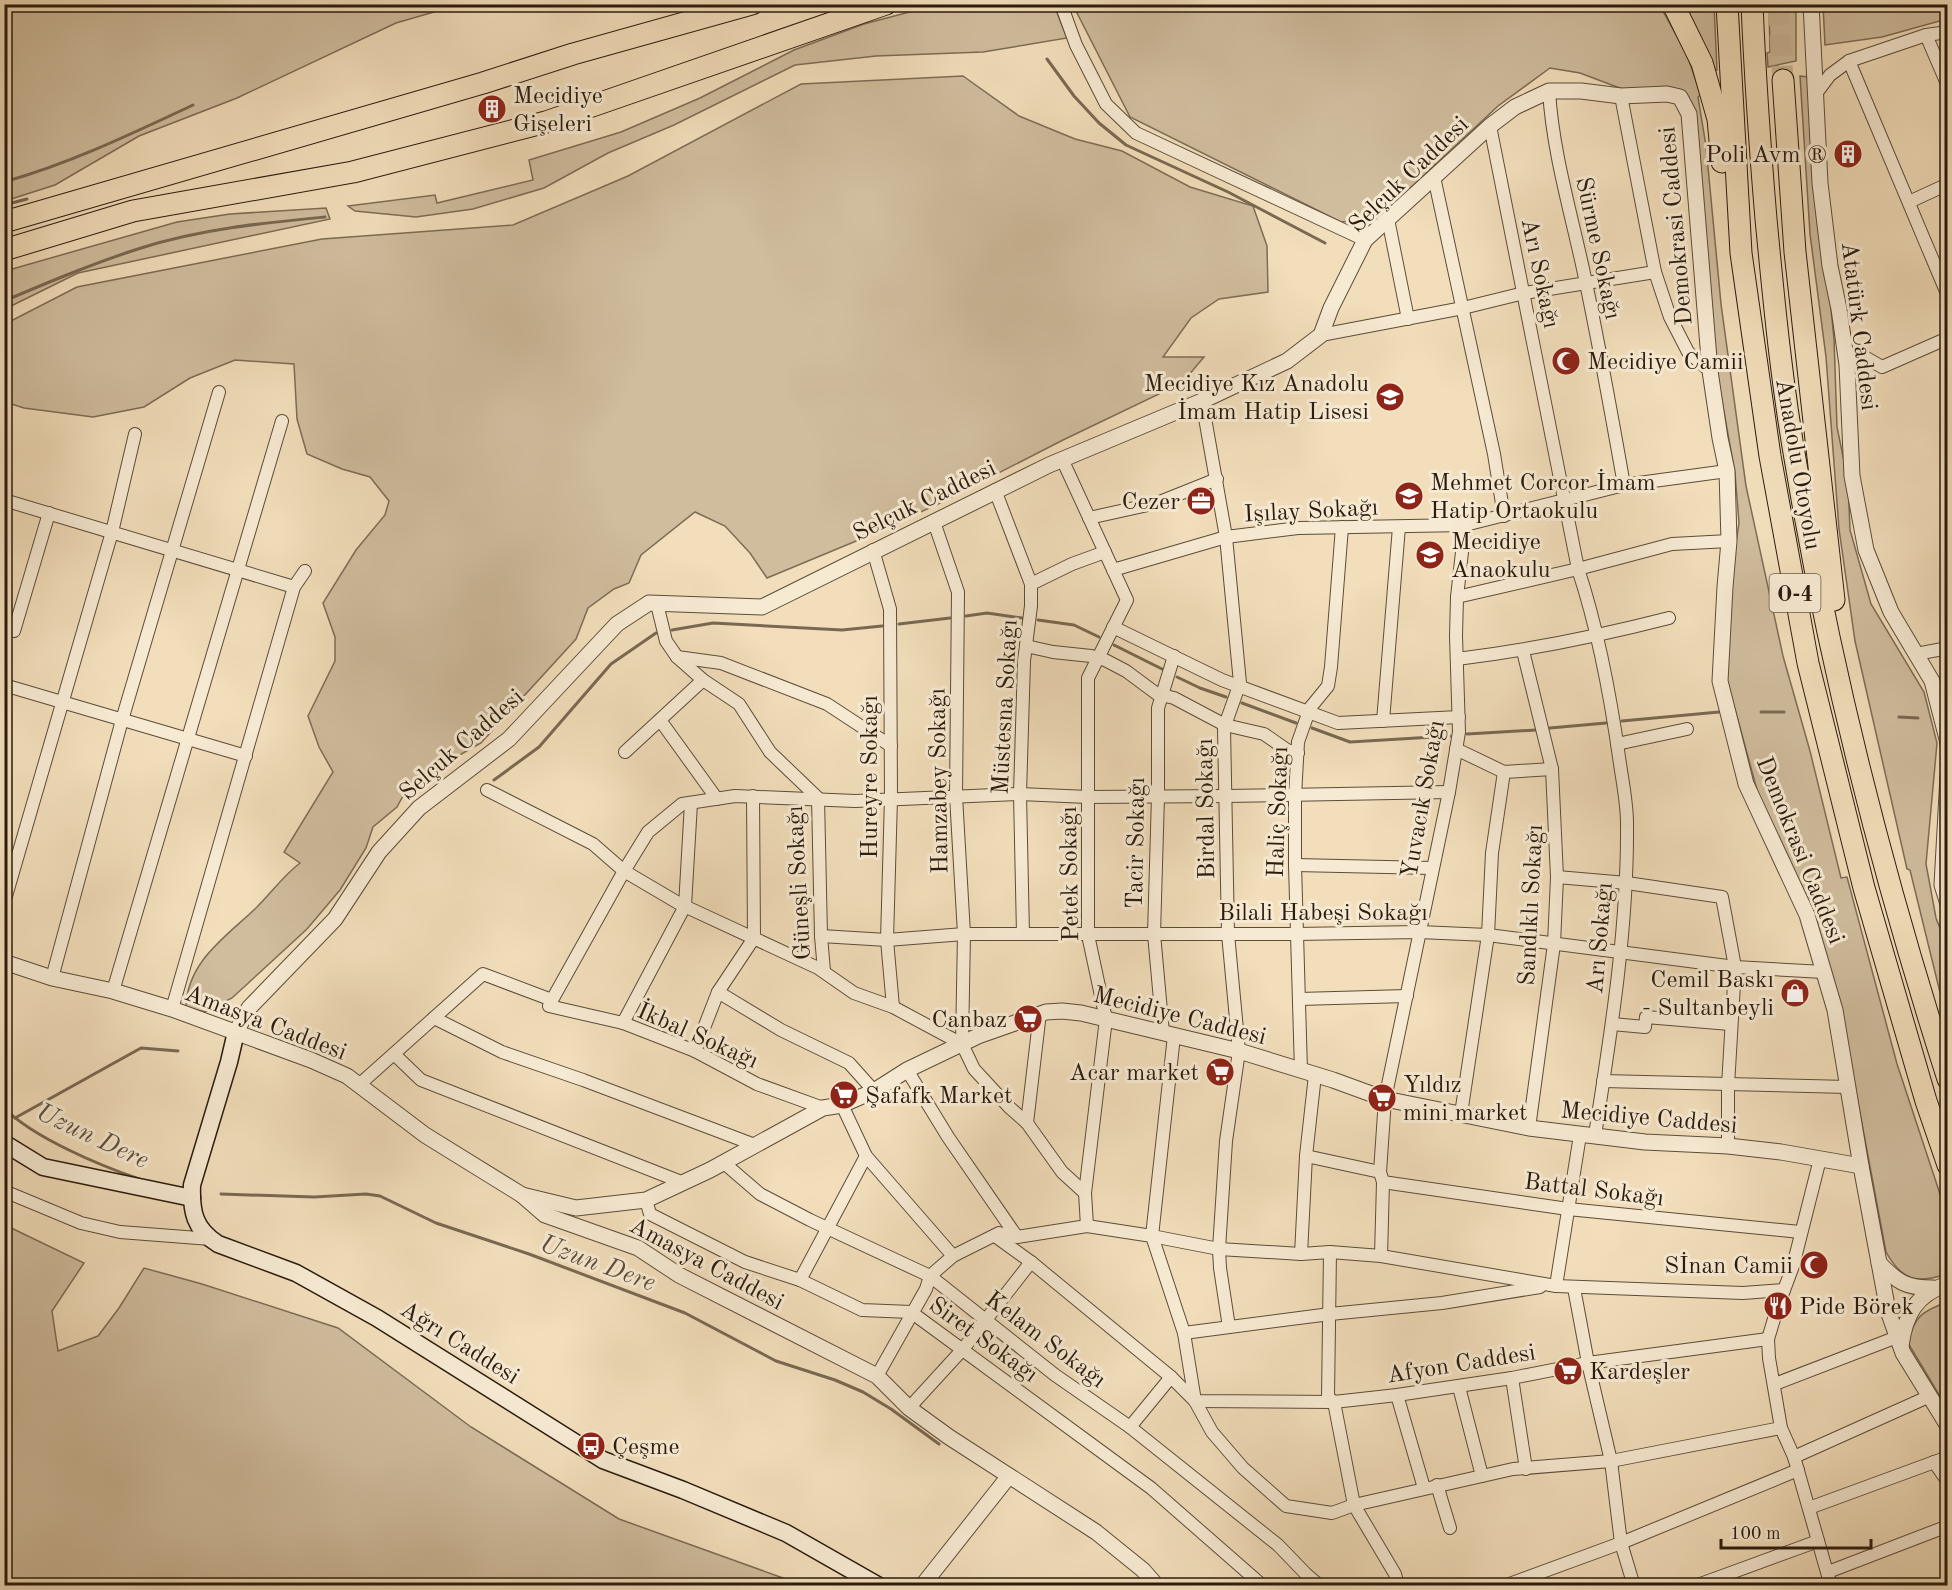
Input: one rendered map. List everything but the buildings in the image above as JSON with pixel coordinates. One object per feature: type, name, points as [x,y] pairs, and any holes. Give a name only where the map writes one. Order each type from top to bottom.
[{"type":"highway","points":[[4,222],[483,84],[573,54],[752,4]]},
{"type":"highway","points":[[4,250],[133,211],[352,172],[546,122],[886,4]]},
{"type":"highway","points":[[1672,4],[1702,63],[1718,118],[1726,208],[1741,253]]},
{"type":"highway","name":"Anadolu Otoyolu","points":[[1727,4],[1741,253],[1770,456],[1808,663],[1864,888],[1947,1166]]},
{"type":"highway","name":"Anadolu Otoyolu","points":[[1752,4],[1762,173],[1775,316],[1796,468],[1839,687],[1904,936],[1947,1079]]},
{"type":"highway","points":[[1783,80],[1795,252],[1820,488],[1834,593],[1839,687]]},
{"type":"main road","points":[[211,1239],[200,1229],[194,1215],[192,1185],[230,1062],[236,1032]]},
{"type":"main road","points":[[4,1143],[43,1167],[192,1198]]},
{"type":"main road","name":"Ağrı Caddesi","points":[[211,1239],[296,1273],[356,1307],[603,1460],[786,1533],[879,1586]]},
{"type":"street","points":[[1061,4],[1076,45],[1106,104],[1136,133],[1365,240]]},
{"type":"street","name":"Atatürk Caddesi","points":[[1811,4],[1821,195],[1830,266],[1847,365],[1852,476],[1866,550],[1892,612],[1932,681],[1947,743]]},
{"type":"street","points":[[1815,96],[1830,75],[1849,61],[1926,35],[1947,32]]},
{"type":"street","points":[[1926,35],[1947,86]]},
{"type":"street","points":[[1849,61],[1947,296]]},
{"type":"street","name":"Selçuk Caddesi","points":[[236,1032],[249,1008],[335,919],[379,852],[419,808],[509,739],[617,624],[649,603],[762,607],[995,490],[1062,459],[1202,401],[1287,361],[1321,335],[1331,308],[1365,240],[1490,126],[1515,107],[1549,91],[1581,91],[1621,96],[1667,94],[1680,97]]},
{"type":"street","name":"Sürme Sokağı","points":[[1549,91],[1566,195],[1586,282],[1624,484]]},
{"type":"street","points":[[1621,96],[1655,272],[1670,317],[1688,352],[1710,371]]},
{"type":"street","name":"Demokrasi Caddesi","points":[[1680,97],[1689,114],[1710,371],[1727,471],[1729,541],[1720,681],[1746,784],[1808,915],[1835,1010],[1888,1311],[1899,1342],[1947,1426]]},
{"type":"street","name":"Arı Sokağı","points":[[1490,126],[1578,569],[1589,601],[1613,711],[1627,820],[1627,883],[1621,953],[1603,1082],[1569,1209],[1552,1286]]},
{"type":"street","points":[[1434,177],[1494,454],[1504,516]]},
{"type":"street","points":[[1909,202],[1947,184]]},
{"type":"street","points":[[1388,219],[1408,319]]},
{"type":"street","points":[[1321,335],[1463,308],[1524,293],[1655,272]]},
{"type":"street","points":[[1847,365],[1863,356],[1882,368],[1947,338]]},
{"type":"street","points":[[52,978],[122,720],[219,392]]},
{"type":"street","name":"Birdal Sokağı","points":[[1202,401],[1226,537],[1239,686],[1225,724],[1228,934],[1239,1052],[1226,1141],[1219,1249],[1229,1327]]},
{"type":"street","points":[[113,992],[236,570],[282,421]]},
{"type":"street","points":[[4,903],[112,532],[135,434]]},
{"type":"street","points":[[1062,459],[1113,570]]},
{"type":"street","name":"Işılay Sokağı","points":[[1113,570],[1226,537],[1298,528],[1465,525],[1624,484],[1727,471]]},
{"type":"street","points":[[1089,518],[1157,503],[1217,479]]},
{"type":"street","name":"Müstesna Sokağı","points":[[995,490],[1031,584],[1031,606],[1023,661],[1020,794],[1023,934]]},
{"type":"street","points":[[4,500],[294,587]]},
{"type":"street","points":[[14,631],[49,513]]},
{"type":"street","name":"Hamzabey Sokağı","points":[[934,522],[958,592],[956,796],[964,934],[963,1044]]},
{"type":"street","name":"Yuvacık Sokağı","points":[[1381,1257],[1385,1099],[1449,792],[1459,732],[1457,597],[1465,525]]},
{"type":"street","name":"Haliç Sokağı","points":[[1301,1254],[1308,1073],[1299,999],[1296,934],[1295,796],[1298,741],[1309,712],[1328,686],[1342,527]]},
{"type":"street","points":[[1383,721],[1399,527]]},
{"type":"street","points":[[1457,597],[1672,544],[1729,541]]},
{"type":"street","name":"Hureyre Sokağı","points":[[873,550],[890,609],[891,798],[887,940],[893,1007]]},
{"type":"street","points":[[1031,584],[1072,564],[1105,552]]},
{"type":"street","name":"Petek Sokağı","points":[[1087,1226],[1085,1193],[1106,1019],[1088,935],[1088,678],[1127,600],[1113,570]]},
{"type":"street","points":[[172,1009],[294,587],[305,571]]},
{"type":"street","name":"Güneşli Sokağı","points":[[657,604],[666,641],[677,657],[703,680],[739,704],[770,752],[818,798],[824,971]]},
{"type":"street","points":[[1457,659],[1523,651],[1596,637],[1669,618]]},
{"type":"street","points":[[1113,627],[1239,686],[1338,723],[1459,717]]},
{"type":"street","points":[[1026,646],[1053,652],[1098,657],[1126,671],[1161,696],[1174,698],[1225,724],[1264,734],[1287,750],[1298,753]]},
{"type":"street","points":[[1916,654],[1947,648]]},
{"type":"street","name":"Sandıklı Sokağı","points":[[1523,651],[1552,769],[1557,877],[1554,944],[1529,1128]]},
{"type":"street","name":"Tacir Sokağı","points":[[1152,1236],[1168,1035],[1154,934],[1158,708],[1174,656]]},
{"type":"street","points":[[677,657],[722,663],[826,704],[891,746]]},
{"type":"street","points":[[625,752],[703,680]]},
{"type":"street","points":[[4,685],[246,756]]},
{"type":"street","points":[[660,720],[717,799]]},
{"type":"street","points":[[1617,744],[1687,729]]},
{"type":"street","points":[[1456,749],[1504,772],[1552,769]]},
{"type":"street","points":[[1461,1114],[1488,935],[1492,853],[1504,772]]},
{"type":"street","points":[[1947,776],[1945,874],[1942,885],[1947,904]]},
{"type":"street","points":[[487,790],[593,844],[624,871],[685,906],[824,971],[854,993],[893,1007],[963,1044],[974,1069],[1027,1123],[1062,1173],[1085,1193]]},
{"type":"street","points":[[552,1000],[648,832],[682,804],[753,796],[855,801],[1020,794],[1088,797],[1295,796],[1449,792]]},
{"type":"street","points":[[695,1051],[718,992],[754,938],[753,796]]},
{"type":"street","points":[[623,1023],[685,906],[692,802]]},
{"type":"street","points":[[1295,865],[1432,868]]},
{"type":"street","points":[[1557,877],[1627,883],[1722,897],[1735,967],[1730,1024],[1728,1146]]},
{"type":"street","name":"Bilali Habeşi Sokağı","points":[[821,936],[887,940],[964,934],[1419,932],[1488,935],[1735,967],[1824,972]]},
{"type":"street","name":"Amasya Caddesi","points":[[4,962],[52,978],[172,1009],[311,1060],[347,1076],[425,1135],[522,1195],[545,1215],[638,1248],[680,1275],[877,1376],[909,1408],[949,1437],[1096,1532],[1143,1570],[1157,1586]]},
{"type":"street","name":"İkbal Sokağı","points":[[360,1084],[483,974],[552,1000],[549,1006],[623,1023],[695,1051],[757,1084],[824,1108]]},
{"type":"street","points":[[718,992],[781,1030],[849,1063],[874,1091]]},
{"type":"street","points":[[1299,999],[1407,996]]},
{"type":"street","name":"Mecidiye Caddesi","points":[[522,1195],[576,1208],[646,1200],[684,1183],[824,1108],[842,1105],[874,1091],[907,1070],[963,1044],[1040,1013],[1062,1011],[1106,1019],[1239,1052],[1385,1099],[1529,1128],[1645,1142],[1728,1146],[1781,1152],[1861,1166]]},
{"type":"street","points":[[1027,1123],[1040,1013]]},
{"type":"street","points":[[1612,1024],[1645,1027],[1646,1017],[1730,1024]]},
{"type":"street","points":[[434,1018],[502,1052],[755,1145]]},
{"type":"street","points":[[394,1054],[421,1080],[684,1183]]},
{"type":"street","points":[[907,1070],[948,1137],[1017,1237]]},
{"type":"street","points":[[1603,1082],[1848,1087]]},
{"type":"street","points":[[842,1105],[866,1156],[953,1256]]},
{"type":"street","points":[[800,1280],[866,1156]]},
{"type":"street","name":"Battal Sokağı","points":[[1306,1156],[1382,1177],[1569,1209],[1800,1232]]},
{"type":"street","points":[[1820,1159],[1793,1266],[1768,1339],[1781,1428],[1794,1457],[1831,1586]]},
{"type":"street","name":"Kelam Sokağı","points":[[724,1162],[760,1194],[930,1276],[1055,1375],[1130,1427],[1278,1545],[1320,1586]]},
{"type":"street","points":[[4,1191],[81,1223],[120,1232],[211,1239]]},
{"type":"street","name":"Siret Sokağı","points":[[646,1200],[650,1214],[745,1262],[800,1280],[862,1310],[911,1312],[1150,1488],[1263,1586]]},
{"type":"street","points":[[877,1376],[926,1289],[930,1276],[953,1256],[999,1233],[1017,1237],[1087,1226],[1219,1249],[1301,1254],[1330,1252],[1381,1257],[1552,1286],[1743,1293],[1784,1290]]},
{"type":"street","points":[[995,1236],[1031,1262],[1171,1377],[1195,1401],[1212,1432],[1243,1468],[1286,1506],[1332,1513],[1354,1504],[1482,1476],[1526,1468],[1611,1461],[1781,1428]]},
{"type":"street","points":[[1152,1236],[1184,1333],[1195,1401]]},
{"type":"street","points":[[1330,1252],[1328,1397],[1334,1402],[1354,1504],[1395,1574],[1398,1586]]},
{"type":"street","points":[[909,1408],[963,1349],[1031,1262]]},
{"type":"street","points":[[1879,1262],[1894,1279],[1905,1285],[1918,1288],[1940,1286]]},
{"type":"street","points":[[1184,1333],[1330,1314],[1442,1303],[1552,1286]]},
{"type":"street","points":[[1775,1384],[1899,1342],[1909,1314],[1920,1299],[1940,1286]]},
{"type":"street","points":[[1574,1288],[1588,1363],[1611,1461],[1621,1543],[1634,1586]]},
{"type":"street","name":"Afyon Caddesi","points":[[1195,1401],[1334,1402],[1459,1387],[1588,1363],[1768,1339]]},
{"type":"street","points":[[1130,1427],[1171,1377]]},
{"type":"street","points":[[1512,1378],[1526,1468]]},
{"type":"street","points":[[1459,1387],[1482,1476]]},
{"type":"street","points":[[1396,1395],[1424,1488]]},
{"type":"street","points":[[1794,1457],[1930,1396]]},
{"type":"street","points":[[1809,1508],[1947,1457]]},
{"type":"street","points":[[1934,1462],[1947,1482]]},
{"type":"street","points":[[1504,1586],[1621,1543],[1798,1470]]},
{"type":"street","points":[[922,1586],[1009,1476]]},
{"type":"street","points":[[1437,1485],[1450,1528]]},
{"type":"street","points":[[1828,1572],[1947,1526]]},
{"type":"street","points":[[1695,1586],[1818,1541]]},
{"type":"shaded area","points":[[1659,4],[1687,55],[1701,95],[1698,97],[1706,146],[1721,304],[1746,486],[1783,656],[1810,751],[1841,878],[1847,877],[1897,1064],[1947,1215],[1947,1274],[1927,1279],[1911,1278],[1904,1274],[1886,1252],[1838,996],[1759,797],[1727,680],[1731,576],[1739,523],[1735,473],[1713,351],[1688,98],[1625,90],[1580,73],[1550,68],[1498,106],[1377,219],[1341,222],[1130,117],[1073,5]]},
{"type":"shaded area","points":[[4,5],[458,5],[396,23],[237,98],[139,136],[55,185],[5,201]]},
{"type":"shaded area","points":[[936,5],[1054,5],[1067,38],[983,52],[876,56],[795,65],[674,125],[608,153],[544,188],[473,209],[416,217],[355,211],[348,206],[435,195],[437,203],[533,180],[529,160],[621,132],[700,98],[794,50],[864,24]]},
{"type":"shaded area","points":[[1682,5],[1714,5],[1717,70],[1713,71],[1698,31]]},
{"type":"shaded area","points":[[1769,5],[1796,5],[1796,61],[1768,67]]},
{"type":"shaded area","points":[[1823,5],[1947,5],[1947,19],[1882,37],[1825,45]]},
{"type":"shaded area","points":[[963,76],[1019,116],[1075,139],[1122,151],[1190,187],[1253,206],[1267,246],[1268,292],[1219,299],[1191,318],[1163,357],[1204,357],[1182,383],[1063,440],[936,505],[767,578],[750,553],[725,526],[695,512],[641,555],[629,583],[614,589],[588,608],[576,639],[481,743],[410,783],[397,807],[373,827],[366,848],[340,890],[307,929],[232,998],[205,1012],[186,1007],[193,976],[201,963],[222,939],[300,863],[284,852],[333,772],[319,747],[308,716],[335,661],[335,637],[323,603],[356,550],[385,515],[389,501],[370,477],[342,469],[307,454],[297,419],[294,364],[235,360],[190,378],[144,407],[93,417],[24,408],[5,402],[5,324],[77,287],[322,239],[513,225],[628,176],[801,84]]},
{"type":"shaded area","points":[[1800,76],[1808,77],[1834,339],[1837,427],[1848,481],[1850,530],[1871,604],[1924,692],[1937,743],[1926,864],[1936,918],[1947,946],[1947,1021],[1910,870],[1907,869],[1855,641],[1839,529],[1826,357],[1810,234]]},
{"type":"shaded area","points":[[326,208],[330,219],[78,273],[5,309],[5,271],[177,222],[230,214]]},
{"type":"shaded area","points":[[5,1225],[84,1263],[52,1311],[58,1351],[98,1336],[144,1268],[202,1284],[338,1328],[471,1427],[619,1519],[783,1578],[795,1585],[5,1585]]},
{"type":"shaded area","points":[[1947,1302],[1947,1408],[1908,1343],[1913,1326],[1921,1316],[1932,1308]]},
{"type":"waterway","points":[[1047,59],[1074,96],[1099,123],[1126,145],[1228,192],[1325,243]]},
{"type":"waterway","points":[[4,182],[77,157],[193,105]]},
{"type":"waterway","points":[[4,205],[27,199]]},
{"type":"waterway","points":[[4,301],[89,266],[163,241],[232,228],[325,217]]},
{"type":"waterway","points":[[966,616],[987,613],[1022,618]]},
{"type":"waterway","points":[[899,624],[950,618]]},
{"type":"waterway","points":[[1038,620],[1074,625],[1099,637]]},
{"type":"waterway","points":[[672,630],[713,623],[842,630],[882,626]]},
{"type":"waterway","points":[[494,780],[539,747],[611,664],[656,633]]},
{"type":"waterway","points":[[1114,645],[1162,669]]},
{"type":"waterway","points":[[1177,677],[1226,697]]},
{"type":"waterway","points":[[1242,703],[1296,723]]},
{"type":"waterway","points":[[1622,721],[1719,712]]},
{"type":"waterway","points":[[1761,712],[1784,712]]},
{"type":"waterway","points":[[1899,717],[1918,718]]},
{"type":"waterway","points":[[1550,728],[1606,723]]},
{"type":"waterway","points":[[1312,728],[1350,742],[1450,736]]},
{"type":"waterway","points":[[1467,734],[1536,730]]},
{"type":"waterway","points":[[15,1118],[141,1048],[178,1051]]},
{"type":"waterway","name":"Uzun Dere","points":[[4,1108],[49,1140],[139,1179]]},
{"type":"waterway","name":"Uzun Dere","points":[[221,1194],[314,1197],[366,1194],[380,1196],[436,1223],[529,1254],[685,1313],[776,1361],[835,1380],[863,1392],[939,1444]]},
{"type":"tunnel","points":[[1778,4],[1783,80]]},
{"type":"place","name":"Mecidiye Gişeleri","points":[[492,109]]},
{"type":"place","name":"Poli Avm ®","points":[[1848,154]]},
{"type":"place","name":"Mecidiye Camii","points":[[1566,361]]},
{"type":"place","name":"Mecidiye Kız Anadolu İmam Hatip Lisesi","points":[[1390,397]]},
{"type":"place","name":"Mehmet Corcor İmam Hatip Ortaokulu","points":[[1409,496]]},
{"type":"place","name":"Cezer","points":[[1201,501]]},
{"type":"place","name":"Mecidiye Anaokulu","points":[[1430,555]]},
{"type":"place","name":"Cemil Baskı - Sultanbeyli","points":[[1795,993]]},
{"type":"place","name":"Canbaz","points":[[1028,1019]]},
{"type":"place","name":"Acar market","points":[[1220,1072]]},
{"type":"place","name":"Şafafk Market","points":[[844,1095]]},
{"type":"place","name":"Yıldız mini market","points":[[1382,1098]]},
{"type":"place","name":"Sİnan Camii","points":[[1814,1265]]},
{"type":"place","name":"Pide Börek","points":[[1778,1306]]},
{"type":"place","name":"Kardeşler","points":[[1568,1371]]},
{"type":"place","name":"Çeşme","points":[[591,1446]]}]
